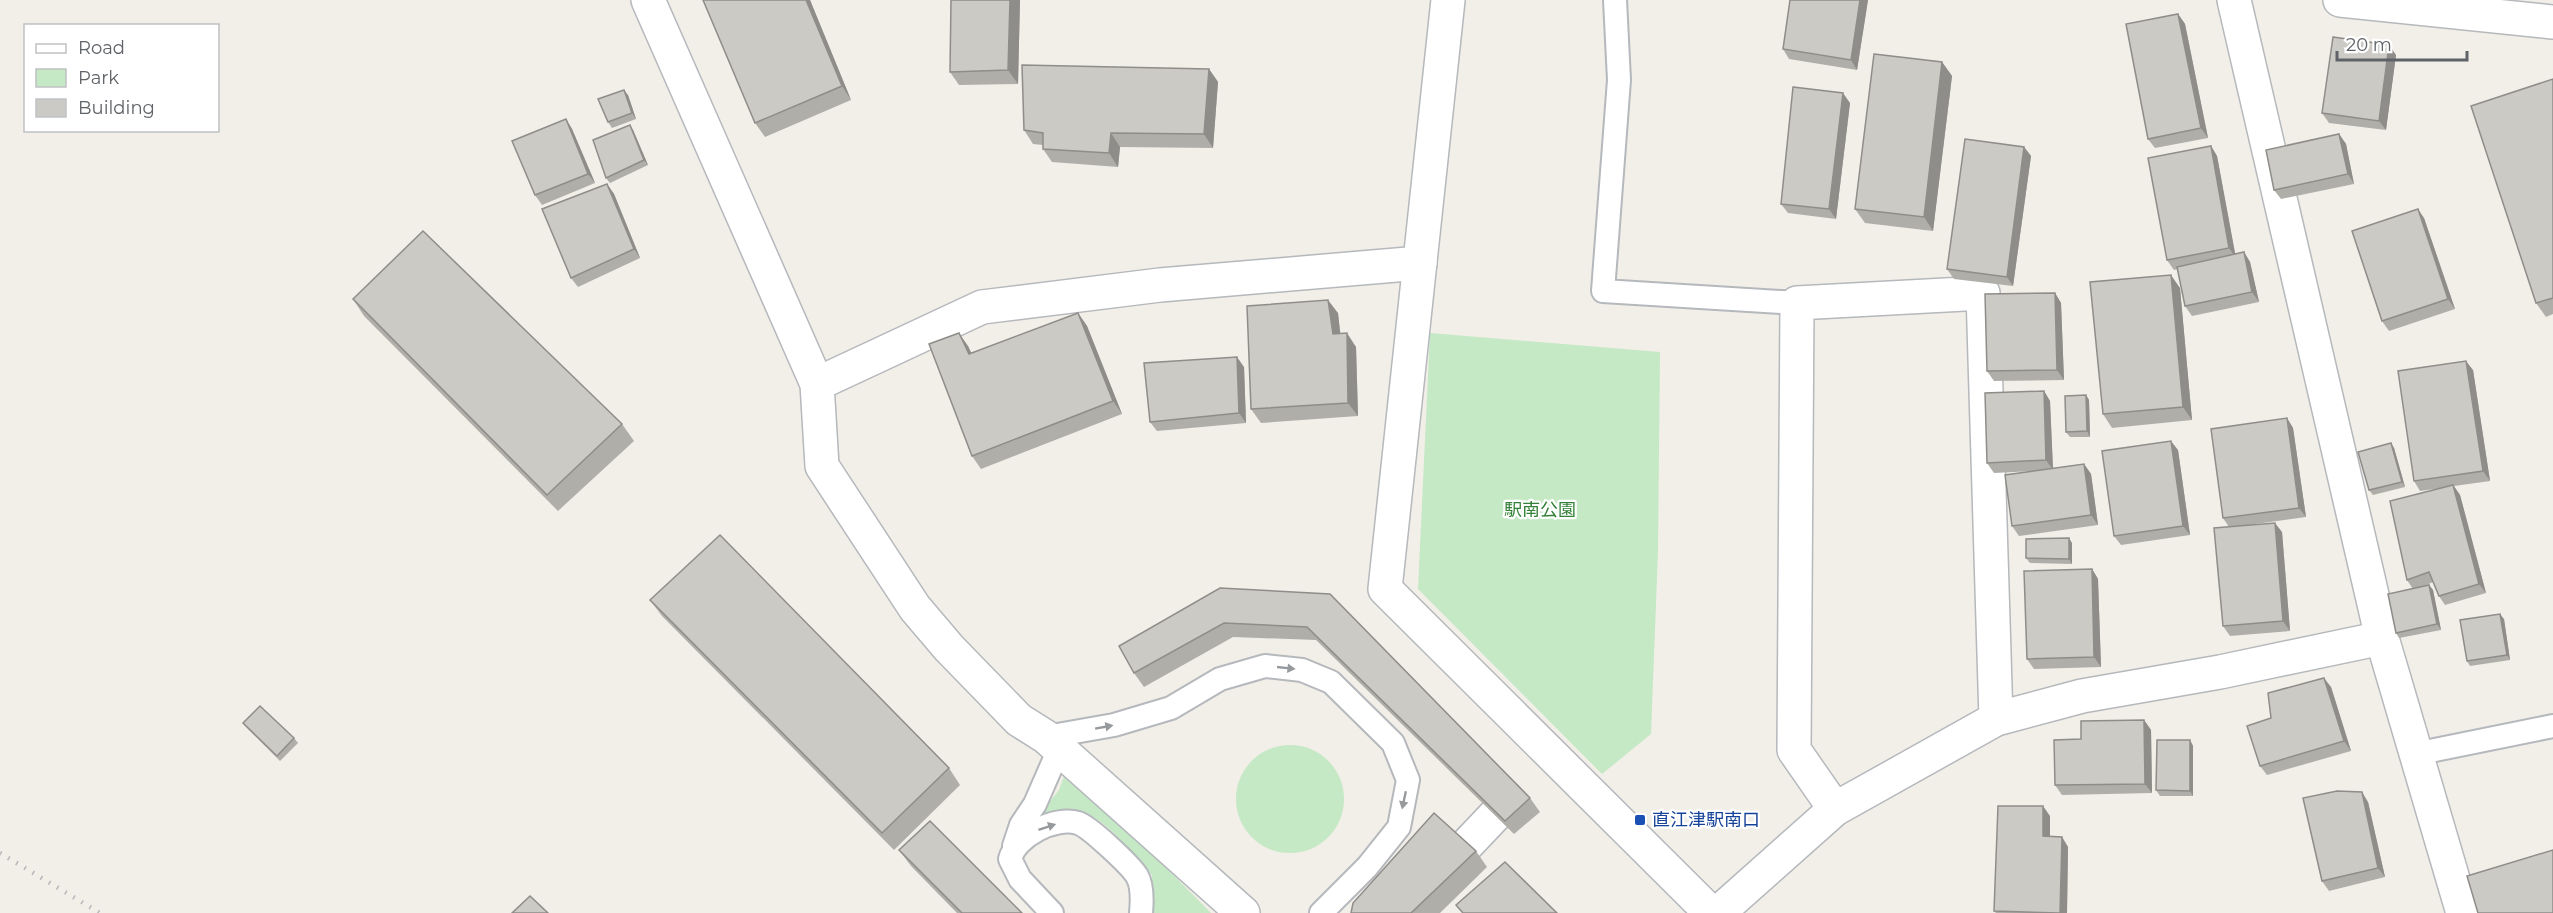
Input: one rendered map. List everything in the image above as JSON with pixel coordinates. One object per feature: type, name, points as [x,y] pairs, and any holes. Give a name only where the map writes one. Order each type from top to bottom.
[{"type":"street","points":[[648,0],[817,384],[822,466],[856,520],[915,608],[949,648],[1019,720],[1053,743],[1243,913]]},
{"type":"street","points":[[1448,0],[1385,589],[1711,913]]},
{"type":"street","points":[[2234,0],[2382,638],[2463,913]]},
{"type":"street","points":[[2340,0],[2553,22]]},
{"type":"street","points":[[817,384],[982,307],[1161,285],[1420,264]]},
{"type":"street","points":[[1835,809],[1794,750],[1797,303],[1983,293],[1996,719]]},
{"type":"street","points":[[1718,913],[1835,809],[1996,719],[2082,696],[2220,672],[2382,638]]},
{"type":"street","points":[[1402,913],[1498,812]]},
{"type":"lane","points":[[1615,0],[1620,80],[1603,291],[1797,303]]},
{"type":"lane","points":[[1052,913],[1020,879],[1010,859],[1021,825],[1035,804],[1053,743],[1171,708],[1220,679],[1265,666],[1302,670],[1331,682],[1393,743],[1408,780],[1399,827],[1367,867],[1322,913]]},
{"type":"lane","points":[[2415,754],[2553,726]]},
{"type":"lane","points":[[1013,847],[1029,833],[1054,824],[1077,823],[1093,832],[1137,877],[1142,898],[1141,913]]},
{"type":"green space","name":"駅南公園","points":[[1430,333],[1660,352],[1658,551],[1651,734],[1602,774],[1418,589]]},
{"type":"green space","points":[[1290,745],[1311,749],[1328,761],[1340,778],[1344,799],[1340,820],[1328,837],[1311,849],[1290,853],[1269,849],[1252,837],[1240,820],[1236,799],[1240,778],[1252,761],[1269,749]]},
{"type":"green space","points":[[1067,768],[1211,913],[1152,913],[1152,875],[1130,850],[1096,818],[1074,812],[1036,819],[1059,790]]},
{"type":"building","points":[[703,0],[806,0],[842,86],[755,123]]},
{"type":"building","points":[[951,0],[1010,0],[1008,70],[950,72]]},
{"type":"building","points":[[1790,0],[1860,0],[1851,60],[1783,49]]},
{"type":"building","points":[[2178,14],[2201,128],[2148,139],[2126,24]]},
{"type":"building","points":[[2333,37],[2389,45],[2379,121],[2322,113]]},
{"type":"building","points":[[1874,54],[1942,62],[1924,217],[1855,209]]},
{"type":"building","points":[[1022,65],[1209,69],[1204,134],[1111,133],[1109,153],[1043,149],[1043,133],[1024,130]]},
{"type":"building","points":[[2553,79],[2553,298],[2536,303],[2471,106]]},
{"type":"building","points":[[1793,87],[1843,93],[1829,209],[1781,204]]},
{"type":"building","points":[[624,90],[632,113],[608,122],[598,99]]},
{"type":"building","points":[[566,119],[588,174],[535,195],[512,141]]},
{"type":"building","points":[[630,125],[644,160],[606,178],[593,140]]},
{"type":"building","points":[[2339,134],[2348,174],[2274,190],[2266,150]]},
{"type":"building","points":[[1965,139],[2024,147],[2007,277],[1947,269]]},
{"type":"building","points":[[2211,146],[2229,248],[2167,260],[2148,158]]},
{"type":"building","points":[[607,184],[634,249],[571,278],[542,209]]},
{"type":"building","points":[[2418,209],[2448,299],[2382,321],[2352,231]]},
{"type":"building","points":[[423,231],[622,424],[547,495],[353,299]]},
{"type":"building","points":[[2244,252],[2252,292],[2185,306],[2177,267]]},
{"type":"building","points":[[2171,275],[2183,407],[2103,414],[2090,282]]},
{"type":"building","points":[[2055,293],[2057,370],[1987,371],[1985,294]]},
{"type":"building","points":[[1328,300],[1333,334],[1347,333],[1348,403],[1251,409],[1247,306]]},
{"type":"building","points":[[1078,313],[1113,401],[972,456],[929,344],[959,333],[969,354]]},
{"type":"building","points":[[1237,357],[1239,413],[1150,422],[1144,363]]},
{"type":"building","points":[[2466,361],[2483,471],[2414,481],[2398,371]]},
{"type":"building","points":[[2044,391],[2046,460],[1987,463],[1985,393]]},
{"type":"building","points":[[2086,395],[2087,431],[2066,432],[2065,396]]},
{"type":"building","points":[[2287,418],[2299,508],[2223,518],[2211,429]]},
{"type":"building","points":[[2171,441],[2183,526],[2114,536],[2102,451]]},
{"type":"building","points":[[2391,443],[2402,482],[2369,490],[2358,452]]},
{"type":"building","points":[[2084,464],[2091,515],[2012,526],[2005,475]]},
{"type":"building","points":[[2453,485],[2479,584],[2439,596],[2429,572],[2407,580],[2390,501]]},
{"type":"building","points":[[2275,523],[2283,621],[2223,626],[2214,528]]},
{"type":"building","points":[[720,535],[949,768],[882,833],[650,600]]},
{"type":"building","points":[[2069,538],[2069,559],[2026,558],[2026,539]]},
{"type":"building","points":[[2092,569],[2094,657],[2027,659],[2024,571]]},
{"type":"building","points":[[2429,585],[2437,624],[2396,633],[2388,594]]},
{"type":"building","points":[[1220,588],[1330,594],[1530,798],[1505,821],[1307,627],[1224,623],[1134,673],[1119,646]]},
{"type":"building","points":[[2500,614],[2507,655],[2467,661],[2460,620]]},
{"type":"building","points":[[2324,678],[2344,741],[2260,766],[2247,726],[2271,718],[2268,693]]},
{"type":"building","points":[[260,706],[294,738],[277,756],[243,723]]},
{"type":"building","points":[[2144,720],[2145,784],[2055,785],[2054,740],[2081,739],[2081,721]]},
{"type":"building","points":[[2157,740],[2190,740],[2190,791],[2156,790]]},
{"type":"building","points":[[2337,791],[2362,792],[2378,868],[2322,881],[2303,798]]},
{"type":"building","points":[[1998,806],[2043,806],[2043,836],[2062,837],[2060,913],[1994,911]]},
{"type":"building","points":[[1434,813],[1476,851],[1411,913],[1351,913],[1353,903]]},
{"type":"building","points":[[930,821],[1022,913],[962,913],[899,850]]},
{"type":"building","points":[[2553,850],[2553,913],[2478,913],[2467,876]]},
{"type":"building","points":[[1505,862],[1557,913],[1463,913],[1456,905]]},
{"type":"building","points":[[530,896],[548,913],[512,913]]},
{"type":"railway","points":[[0,853],[100,913]]},
{"type":"place","name":"直江津駅南口","points":[[1640,820]]}]
